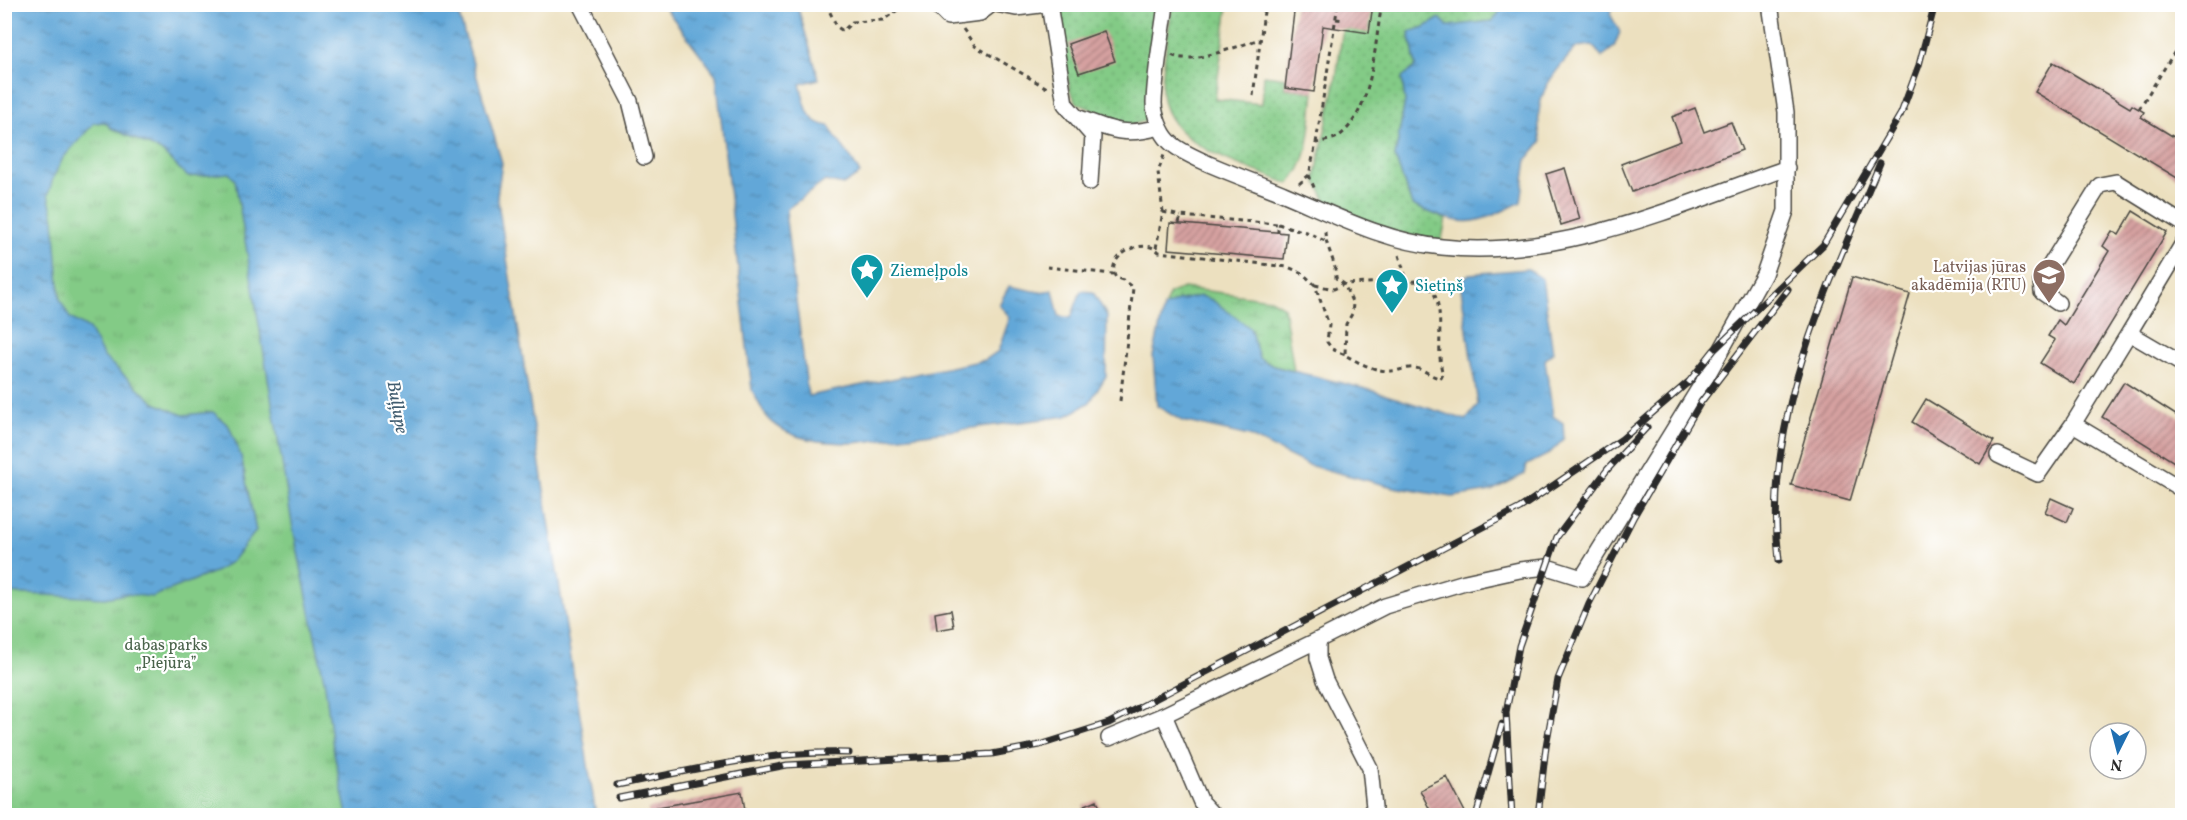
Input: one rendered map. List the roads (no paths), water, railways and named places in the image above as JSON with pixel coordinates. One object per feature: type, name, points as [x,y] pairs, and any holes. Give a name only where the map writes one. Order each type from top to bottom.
[{"type":"lane","points":[[580,4],[630,101],[644,157]]},
{"type":"lane","points":[[935,4],[948,17],[980,13],[994,4],[1016,8],[1049,4],[1070,110],[1093,136],[1090,182]]},
{"type":"lane","points":[[1166,4],[1154,106],[1160,127],[1169,142],[1202,160],[1325,212],[1398,238],[1440,247],[1496,250],[1545,244],[1633,222],[1787,168]]},
{"type":"lane","points":[[1109,738],[1164,715],[1385,606],[1465,582],[1520,570],[1547,567],[1582,578],[1705,379],[1764,274],[1786,211],[1786,112],[1770,4]]},
{"type":"lane","points":[[1070,110],[1114,131],[1137,134],[1160,127]]},
{"type":"lane","points":[[2058,303],[2042,292],[2041,280],[2100,185],[2116,182],[2182,223]]},
{"type":"lane","points":[[1998,455],[2038,474],[2073,424],[2182,245]]},
{"type":"lane","points":[[2129,333],[2181,360]]},
{"type":"lane","points":[[2073,424],[2178,487]]},
{"type":"lane","points":[[1318,640],[1318,658],[1325,680],[1370,768],[1374,807],[1368,816]]},
{"type":"lane","points":[[1164,715],[1201,802],[1214,816]]},
{"type":"water","points":[[1505,4],[1614,5],[1610,14],[1620,32],[1614,47],[1602,57],[1592,45],[1577,47],[1550,79],[1539,113],[1541,142],[1527,159],[1521,202],[1490,217],[1467,222],[1456,221],[1412,205],[1395,157],[1405,101],[1402,78],[1416,66],[1409,32],[1425,27],[1440,18],[1448,26],[1493,21]]},
{"type":"water","name":"Buļļupe","points":[[4,5],[456,5],[502,163],[497,196],[596,815],[347,815],[333,748],[325,685],[292,523],[235,180],[229,173],[188,177],[161,151],[111,128],[105,122],[94,123],[63,158],[48,195],[54,219],[60,299],[70,318],[89,329],[104,357],[155,403],[183,415],[213,412],[229,426],[241,456],[256,531],[232,561],[217,571],[152,597],[126,594],[105,598],[5,593]]},
{"type":"water","points":[[663,5],[797,5],[819,79],[800,84],[805,105],[815,121],[829,126],[860,174],[843,185],[825,181],[787,209],[786,220],[808,396],[985,360],[998,351],[1010,317],[999,305],[1009,286],[1039,292],[1053,290],[1059,316],[1071,318],[1081,291],[1093,292],[1107,316],[1106,376],[1090,402],[1067,416],[854,443],[820,441],[798,436],[787,432],[769,419],[752,390],[716,75]]},
{"type":"water","points":[[1528,269],[1542,279],[1553,352],[1545,360],[1553,416],[1563,423],[1564,439],[1549,454],[1527,465],[1525,474],[1491,491],[1452,497],[1393,487],[1308,465],[1249,436],[1182,421],[1157,406],[1153,356],[1164,307],[1180,300],[1201,296],[1212,300],[1250,328],[1259,358],[1273,366],[1370,390],[1466,420],[1478,405],[1460,282],[1469,274]]},
{"type":"railway","points":[[1900,116],[1919,65],[1935,4]]},
{"type":"railway","points":[[1688,383],[1714,350],[1823,245],[1903,110]]},
{"type":"railway","points":[[1779,560],[1776,508],[1780,456],[1790,406],[1803,356],[1820,307],[1880,163]]},
{"type":"railway","points":[[1538,816],[1546,746],[1558,679],[1589,604],[1634,516],[1701,402],[1788,289]]},
{"type":"railway","points":[[619,798],[787,765],[992,754],[1040,745],[1109,723],[1520,508],[1622,439],[1693,378]]},
{"type":"railway","points":[[1512,816],[1506,712],[1519,646],[1557,537],[1607,470],[1647,427]]},
{"type":"railway","points":[[1476,816],[1502,724]]},
{"type":"railway","points":[[617,785],[703,767],[761,758],[849,753]]},
{"type":"place","name":"Ziemeļpols","points":[[867,299]]},
{"type":"place","name":"Latvijas jūras akadēmija (RTU)","points":[[2049,304]]},
{"type":"place","name":"Sietiņš","points":[[1392,314]]},
{"type":"park label","name":"dabas parks „Piejūra”","points":[[166,653]]}]
